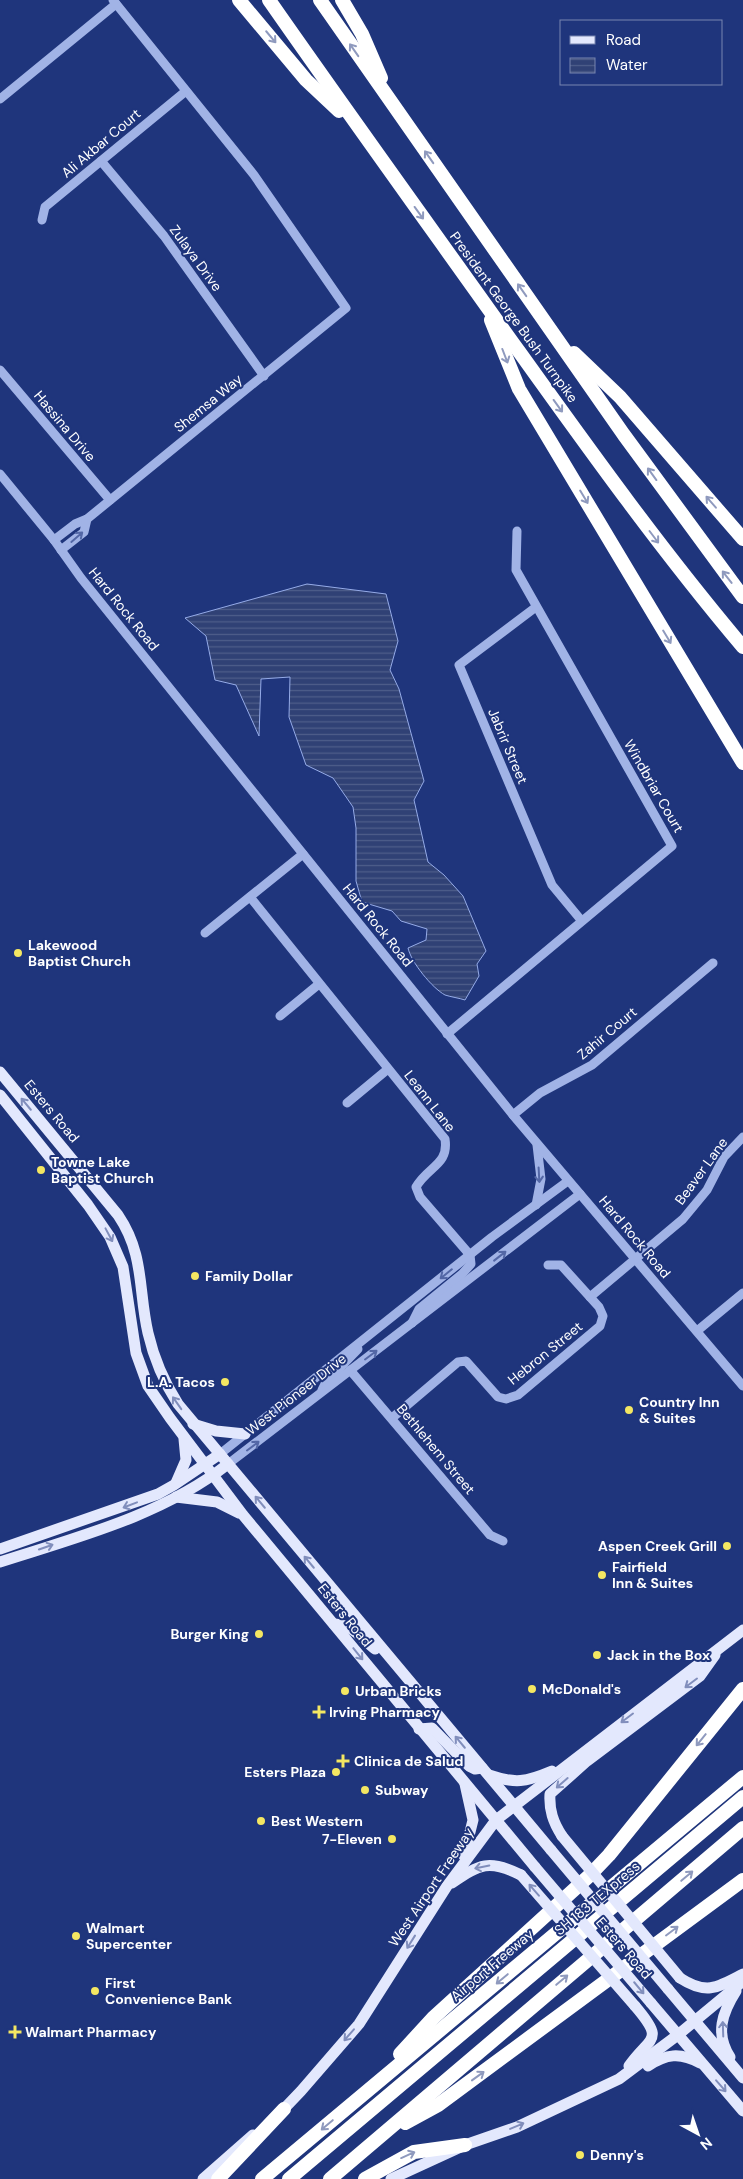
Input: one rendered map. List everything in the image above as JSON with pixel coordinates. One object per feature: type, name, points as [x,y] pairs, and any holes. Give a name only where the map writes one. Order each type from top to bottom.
[{"type":"highway","points":[[239,0],[310,84],[360,130]]},
{"type":"highway","name":"President George Bush Turnpike","points":[[269,0],[360,130],[637,514],[743,647]]},
{"type":"highway","name":"President George Bush Turnpike","points":[[320,0],[550,330],[681,514],[743,597]]},
{"type":"highway","points":[[342,0],[368,45],[392,104]]},
{"type":"highway","points":[[479,295],[519,389],[743,763]]},
{"type":"highway","points":[[550,330],[620,397],[743,539]]},
{"type":"highway","points":[[722,621],[743,657]]},
{"type":"highway","points":[[364,2094],[433,2018],[589,1876],[609,1855],[743,1689]]},
{"type":"highway","points":[[716,1800],[743,1769]]},
{"type":"highway","name":"Airport Freeway","points":[[262,2179],[743,1777]]},
{"type":"highway","name":"SH 183 TEXpress","points":[[289,2179],[743,1797]]},
{"type":"highway","name":"SH 183 TEXpress","points":[[302,2179],[743,1809]]},
{"type":"highway","points":[[330,2179],[743,1828]]},
{"type":"highway","points":[[718,1850],[743,1836]]},
{"type":"highway","points":[[378,2138],[438,2105],[743,1880]]},
{"type":"highway","points":[[218,2179],[284,2109]]},
{"type":"highway","points":[[365,2179],[414,2152],[464,2145]]},
{"type":"main road","name":"Esters Road","points":[[0,1072],[130,1232],[135,1248],[148,1332],[157,1364],[166,1385],[193,1424],[741,2076]]},
{"type":"main road","name":"Esters Road","points":[[0,1095],[81,1195],[110,1237],[123,1268],[136,1353],[148,1386],[204,1465],[243,1515],[464,1782],[743,2111]]},
{"type":"main road","points":[[81,1195],[93,1185]]},
{"type":"main road","points":[[193,1424],[216,1431],[245,1434]]},
{"type":"main road","points":[[184,1437],[186,1460],[175,1491],[217,1502],[243,1515]]},
{"type":"main road","name":"West Pioneer Drive","points":[[0,1549],[158,1494],[175,1491],[204,1465],[220,1454]]},
{"type":"main road","name":"West Pioneer Drive","points":[[0,1562],[126,1519],[175,1491],[213,1476],[228,1464]]},
{"type":"main road","points":[[334,1624],[350,1610]]},
{"type":"main road","points":[[334,1624],[343,1624],[352,1629],[374,1648],[390,1657]]},
{"type":"main road","name":"West Airport Freeway","points":[[203,2179],[284,2109],[359,2024],[446,1886],[496,1820],[743,1630]]},
{"type":"main road","points":[[722,1646],[700,1676],[587,1761],[550,1794],[550,1803],[553,1821],[562,1836],[680,1978],[692,1986],[710,1989],[743,1974]]},
{"type":"main road","points":[[419,1728],[437,1714]]},
{"type":"main road","points":[[419,1728],[432,1728],[469,1766],[510,1782],[526,1781],[566,1766]]},
{"type":"main road","points":[[462,1863],[472,1820],[464,1782]]},
{"type":"main road","points":[[446,1886],[472,1869],[489,1865],[503,1866],[521,1875],[646,2019],[652,2032],[650,2043],[633,2060],[619,2079]]},
{"type":"main road","points":[[619,2079],[679,2034],[743,1981]]},
{"type":"main road","points":[[741,2076],[726,2051],[722,2032],[722,2014],[743,1981]]},
{"type":"main road","points":[[391,2179],[464,2145],[517,2127],[619,2079],[633,2075],[656,2060],[669,2055],[685,2056],[704,2066]]},
{"type":"street","points":[[0,99],[115,2],[186,91]]},
{"type":"street","name":"Ali Akbar Court","points":[[42,220],[45,207],[186,91]]},
{"type":"street","name":"Shemsa Way","points":[[54,540],[75,524],[87,519],[346,308],[254,175],[186,91]]},
{"type":"street","name":"Zulaya Drive","points":[[101,161],[164,236],[264,376]]},
{"type":"street","name":"Hassina Drive","points":[[0,370],[110,500]]},
{"type":"street","name":"Hard Rock Road","points":[[0,474],[446,1034],[743,1386]]},
{"type":"street","name":"Shemsa Way","points":[[61,550],[84,532],[87,519]]},
{"type":"street","name":"Windbriar Court","points":[[446,1034],[672,846],[516,570],[517,531]]},
{"type":"street","name":"Jabrir Street","points":[[536,607],[459,664],[552,885],[581,920]]},
{"type":"street","points":[[205,933],[303,854]]},
{"type":"street","name":"Leann Lane","points":[[250,897],[445,1139],[446,1150],[443,1160],[422,1176],[416,1187],[420,1197],[470,1255]]},
{"type":"street","name":"Zahir Court","points":[[513,1115],[540,1094],[592,1066],[713,963]]},
{"type":"street","points":[[280,1016],[319,984]]},
{"type":"street","points":[[347,1103],[388,1070]]},
{"type":"street","name":"Beaver Lane","points":[[590,1297],[683,1219],[706,1190],[724,1157],[743,1138]]},
{"type":"street","points":[[536,1204],[540,1179],[537,1144]]},
{"type":"street","name":"West Pioneer Drive","points":[[220,1454],[470,1255],[568,1180]]},
{"type":"street","name":"West Pioneer Drive","points":[[228,1464],[580,1194]]},
{"type":"street","points":[[412,1323],[420,1309],[462,1274],[471,1264],[470,1255]]},
{"type":"street","name":"Hebron Street","points":[[392,1418],[458,1362],[466,1361],[498,1397],[506,1399],[518,1395],[600,1326],[603,1316],[602,1312],[590,1297],[561,1265],[548,1265]]},
{"type":"street","points":[[697,1331],[743,1293]]},
{"type":"street","points":[[320,1394],[326,1382],[358,1349],[358,1344]]},
{"type":"street","name":"Bethlehem Street","points":[[350,1370],[490,1535],[504,1541]]},
{"type":"water","points":[[307,584],[386,594],[398,641],[390,670],[399,689],[424,781],[414,800],[428,862],[444,875],[463,896],[486,951],[477,964],[479,976],[465,1000],[440,992],[428,981],[413,960],[408,948],[426,940],[427,929],[401,921],[392,911],[362,902],[356,881],[356,828],[353,807],[333,778],[306,765],[289,717],[290,677],[261,679],[259,736],[236,685],[215,680],[206,636],[185,618]]},
{"type":"place","name":"Lakewood Baptist Church","points":[[18,953]]},
{"type":"place","name":"Towne Lake Baptist Church","points":[[41,1170]]},
{"type":"place","name":"Family Dollar","points":[[195,1276]]},
{"type":"place","name":"L.A. Tacos","points":[[225,1382]]},
{"type":"place","name":"Country Inn & Suites","points":[[629,1410]]},
{"type":"place","name":"Aspen Creek Grill","points":[[727,1546]]},
{"type":"place","name":"Fairfield Inn & Suites","points":[[602,1575]]},
{"type":"place","name":"Burger King","points":[[259,1634]]},
{"type":"place","name":"Jack in the Box","points":[[597,1655]]},
{"type":"place","name":"McDonald's","points":[[532,1689]]},
{"type":"place","name":"Urban Bricks","points":[[345,1691]]},
{"type":"place","name":"Irving Pharmacy","points":[[319,1712]]},
{"type":"place","name":"Clinica de Salud","points":[[343,1761]]},
{"type":"place","name":"Esters Plaza","points":[[336,1772]]},
{"type":"place","name":"Subway","points":[[365,1790]]},
{"type":"place","name":"Best Western","points":[[261,1821]]},
{"type":"place","name":"7-Eleven","points":[[392,1839]]},
{"type":"place","name":"Walmart Supercenter","points":[[76,1936]]},
{"type":"place","name":"First Convenience Bank","points":[[95,1991]]},
{"type":"place","name":"Walmart Pharmacy","points":[[15,2032]]},
{"type":"place","name":"Denny's","points":[[580,2155]]}]
